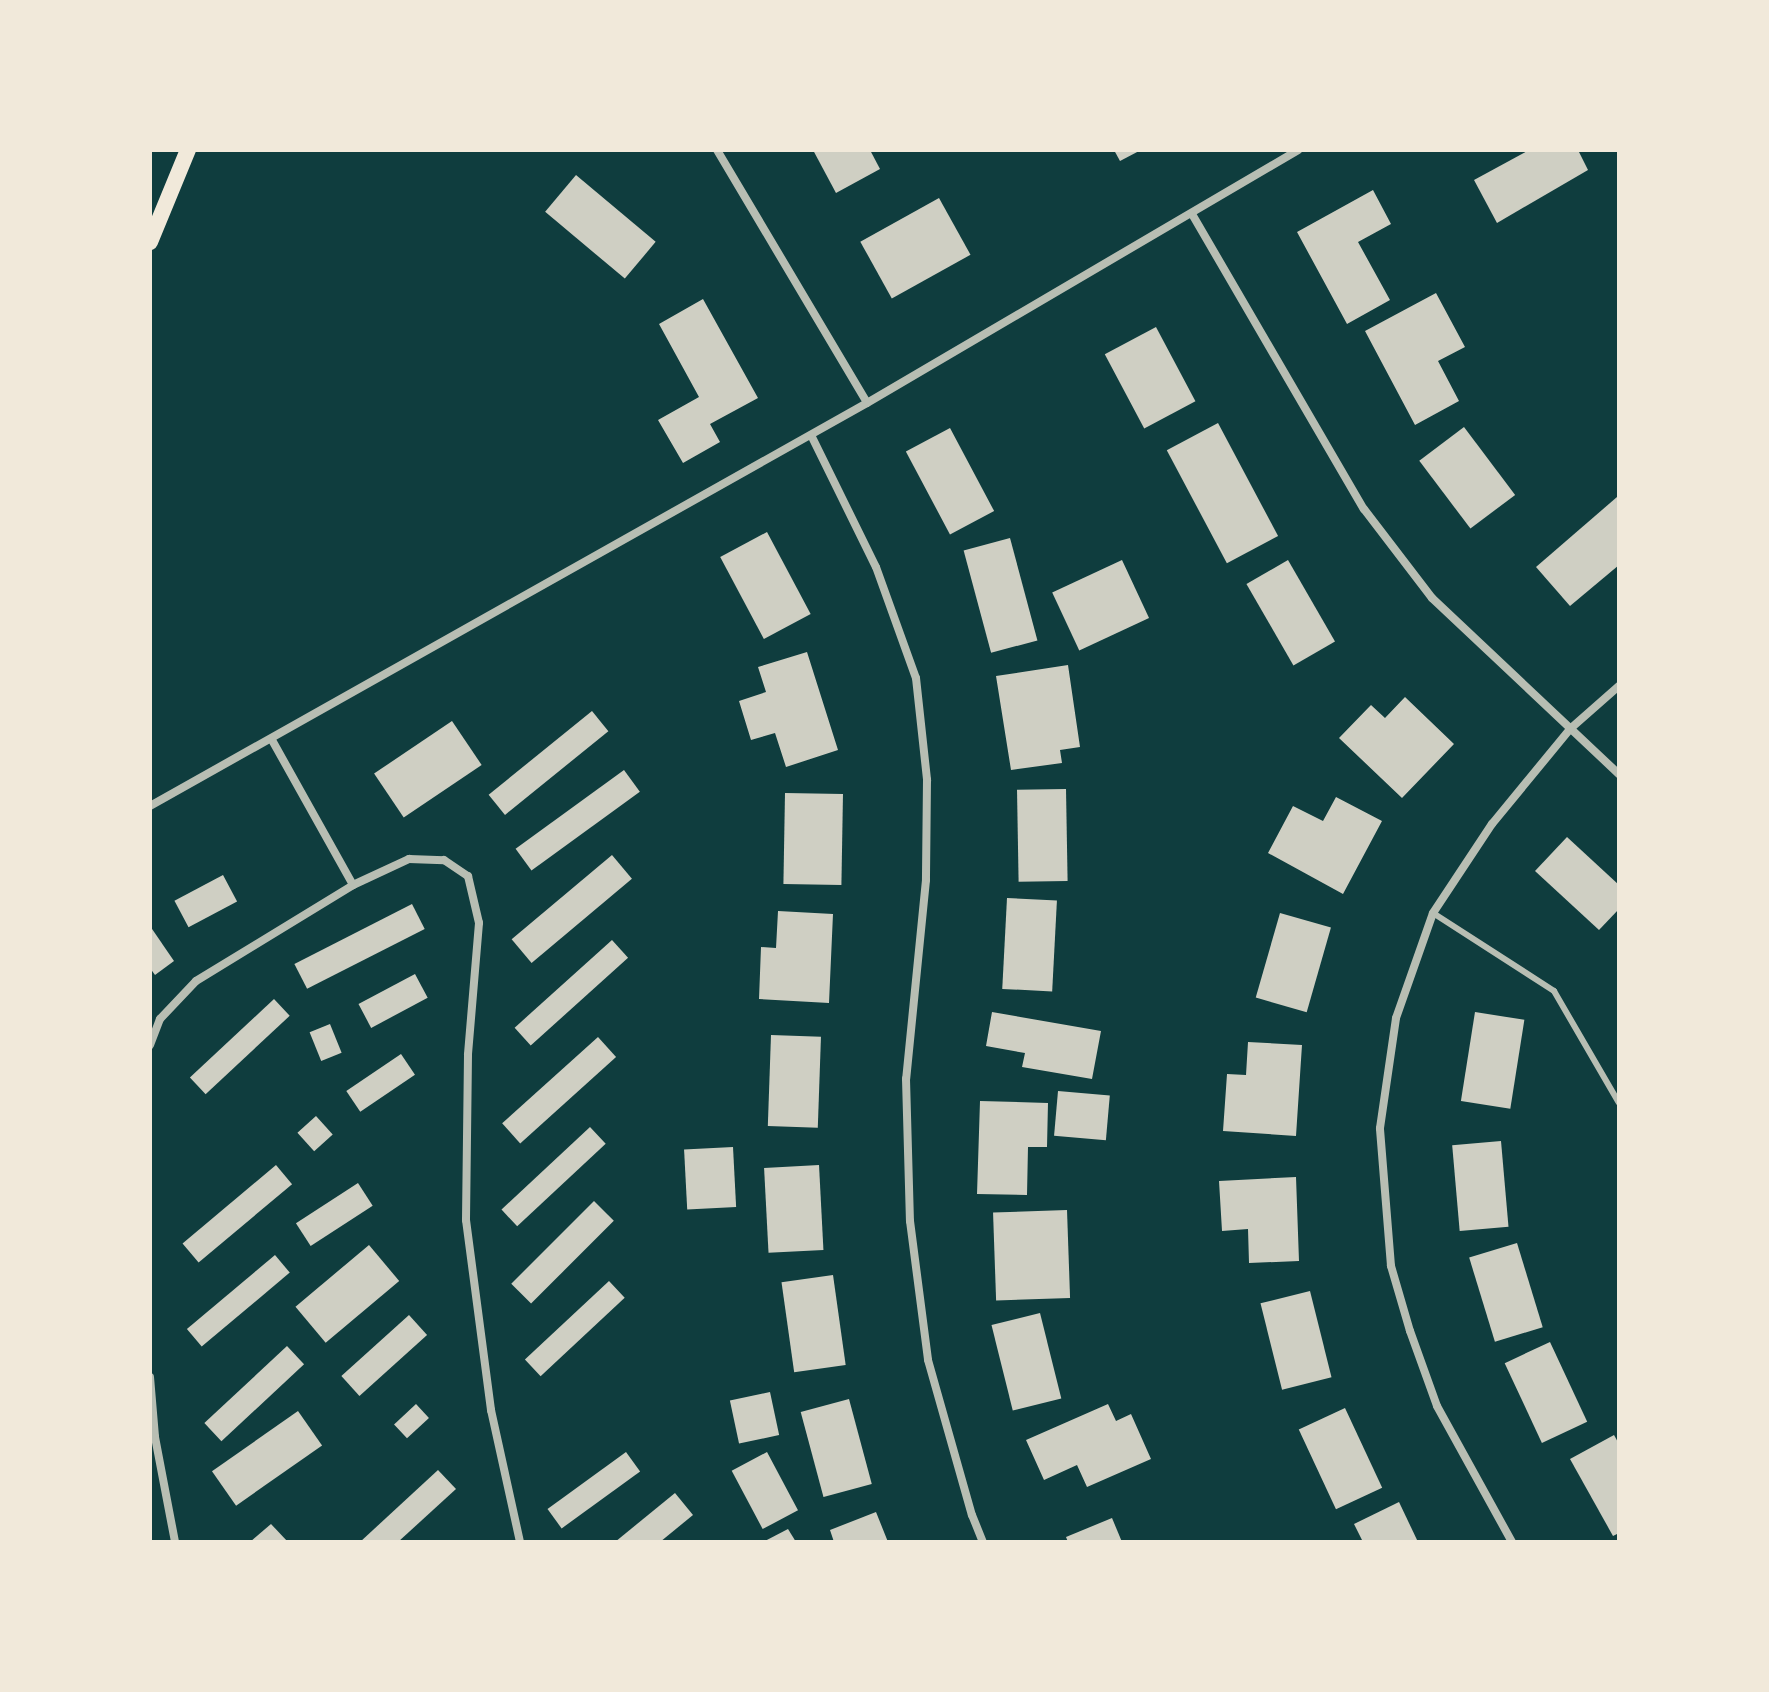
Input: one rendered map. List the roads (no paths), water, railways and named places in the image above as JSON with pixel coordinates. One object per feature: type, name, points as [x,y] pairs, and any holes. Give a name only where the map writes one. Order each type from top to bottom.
[{"type":"main road","points":[[150,242],[188,150]]},
{"type":"street","points":[[717,150],[867,403]]},
{"type":"street","points":[[150,806],[867,403],[1298,150]]},
{"type":"street","points":[[1192,214],[1364,509],[1432,598],[1619,774]]},
{"type":"street","points":[[811,435],[876,567],[916,678],[927,780],[926,880],[906,1079],[910,1221],[928,1360],[972,1515],[983,1542]]},
{"type":"street","points":[[1512,1542],[1437,1406],[1391,1266],[1380,1128],[1396,1018],[1433,913],[1492,824],[1570,729],[1619,686]]},
{"type":"street","points":[[272,740],[353,885]]},
{"type":"street","points":[[150,1045],[160,1019],[196,981],[353,885],[409,859],[444,860],[468,876],[479,923],[468,1055],[466,1220],[491,1410],[520,1542]]},
{"type":"street","points":[[150,1377],[155,1437],[175,1542]]},
{"type":"lane","points":[[1433,913],[1554,991],[1619,1103]]}]
